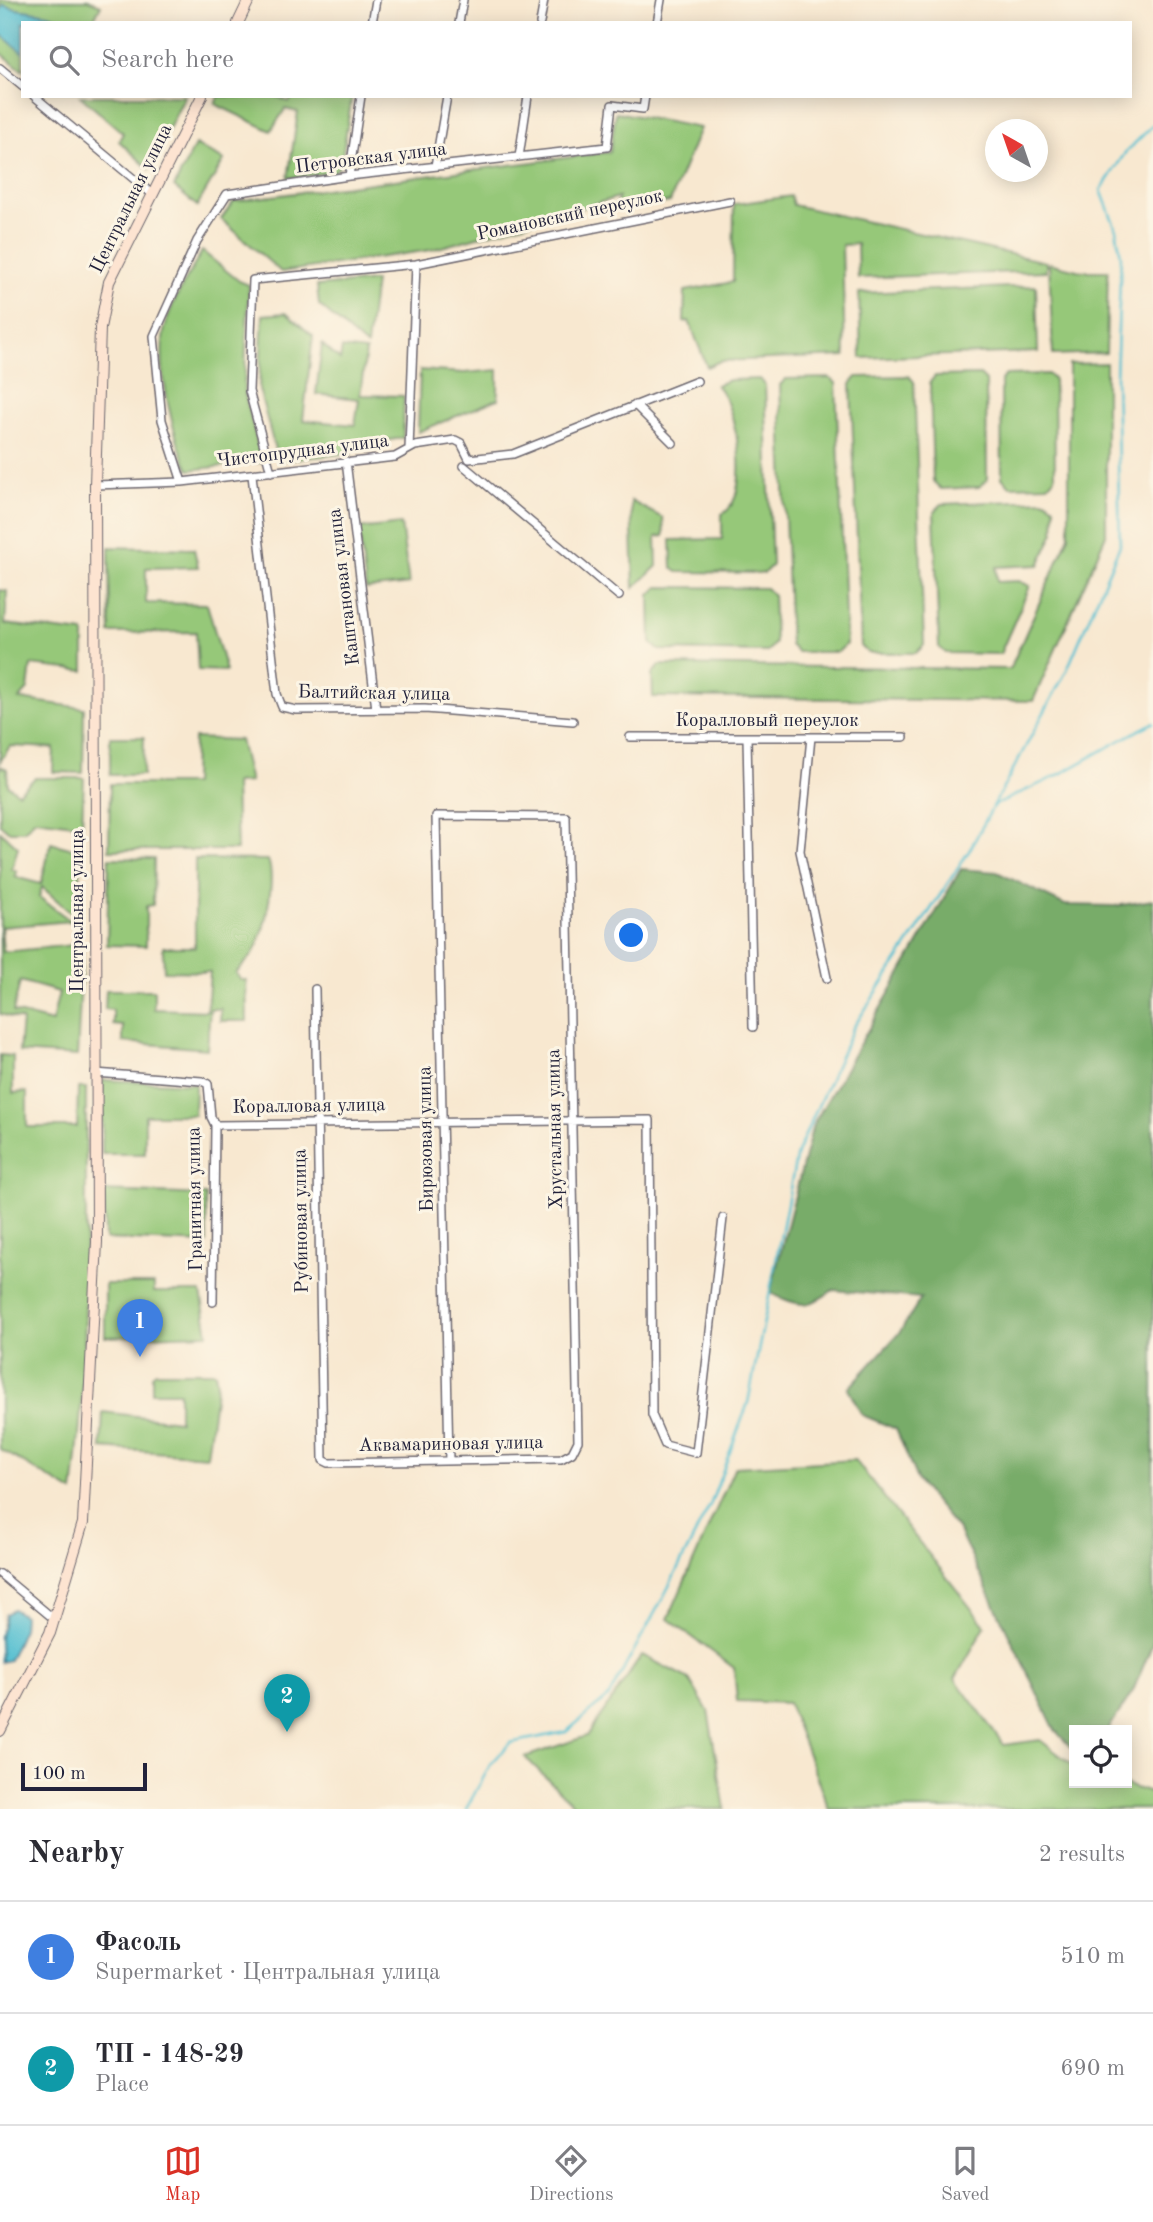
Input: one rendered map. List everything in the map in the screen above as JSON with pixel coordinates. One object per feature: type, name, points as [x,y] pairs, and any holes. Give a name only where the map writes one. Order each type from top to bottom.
[{"type":"main road","points":[[239,21],[249,0]]},
{"type":"main road","name":"Центральная улица","points":[[0,1731],[54,1619],[83,1523],[97,1242],[95,485],[100,328],[109,282],[201,98]]},
{"type":"street","points":[[372,21],[376,0]]},
{"type":"street","points":[[459,21],[463,0]]},
{"type":"street","points":[[540,21],[544,0]]},
{"type":"street","points":[[657,21],[661,0]]},
{"type":"street","points":[[0,68],[21,85]]},
{"type":"street","points":[[36,98],[152,194]]},
{"type":"street","points":[[349,176],[361,98]]},
{"type":"street","points":[[435,166],[447,98]]},
{"type":"street","points":[[519,157],[528,98]]},
{"type":"street","name":"Петровская улица","points":[[182,482],[162,420],[154,336],[197,241],[228,194],[349,176],[607,147],[612,105],[643,109],[645,98]]},
{"type":"street","name":"Романовский переулок","points":[[416,264],[730,201]]},
{"type":"street","points":[[271,472],[249,391],[253,280],[416,264],[409,449]]},
{"type":"street","name":"Чистопрудная улица","points":[[95,485],[182,482],[252,475],[400,456],[409,449],[454,440],[461,443],[469,459],[513,454],[697,381]]},
{"type":"street","points":[[635,405],[673,443]]},
{"type":"street","name":"Каштановая улица","points":[[346,461],[376,709]]},
{"type":"street","points":[[464,466],[619,596]]},
{"type":"street","name":"Балтийская улица","points":[[252,475],[277,694],[282,707],[296,710],[425,709],[573,721]]},
{"type":"street","name":"Коралловый переулок","points":[[630,737],[904,737]]},
{"type":"street","points":[[747,737],[753,1027]]},
{"type":"street","points":[[811,737],[800,851],[827,978]]},
{"type":"street","name":"Бирюзовая улица","points":[[449,1461],[436,816],[566,817]]},
{"type":"street","name":"Хрустальная улица","points":[[566,817],[578,1441]]},
{"type":"street","name":"Рубиновая улица","points":[[315,989],[321,1453]]},
{"type":"street","name":"Гранитная улица","points":[[95,1073],[202,1081],[210,1090],[211,1117],[215,1125],[213,1303]]},
{"type":"street","name":"Коралловая улица","points":[[215,1125],[443,1120],[650,1120],[652,1415],[665,1445],[696,1453],[723,1218]]},
{"type":"street","name":"Аквамариновая улица","points":[[321,1453],[323,1460],[329,1463],[561,1459],[572,1453],[578,1441]]},
{"type":"street","points":[[0,1574],[54,1619]]},
{"type":"green space","points":[[0,0],[88,0],[101,5],[93,21],[21,21],[21,69],[0,52]]},
{"type":"green space","points":[[82,98],[184,98],[149,169],[119,141],[123,133]]},
{"type":"green space","points":[[218,98],[280,98],[289,102],[292,98],[352,98],[341,164],[334,172],[288,178],[298,112],[285,109],[271,131],[215,104]]},
{"type":"green space","points":[[616,112],[700,128],[670,202],[615,210],[619,197],[431,250],[281,272],[221,219],[234,201],[610,152]]},
{"type":"green space","points":[[195,145],[224,160],[197,206],[174,187]]},
{"type":"green space","points":[[791,196],[793,205],[1046,262],[1046,271],[858,278],[857,244],[842,245],[845,356],[720,361],[707,367],[689,321],[684,322],[685,291],[733,282],[734,204]]},
{"type":"green space","points":[[202,251],[239,281],[249,285],[244,391],[262,462],[189,470],[168,406],[162,354],[168,316]]},
{"type":"green space","points":[[1049,263],[1081,271],[1108,271],[1106,353],[1053,355]]},
{"type":"green space","points":[[375,281],[366,346],[319,305],[317,286]]},
{"type":"green space","points":[[1036,286],[1038,352],[861,358],[859,293]]},
{"type":"green space","points":[[286,313],[313,336],[303,420],[355,425],[359,399],[316,394],[322,344],[340,360],[342,348],[366,351],[360,395],[404,396],[403,438],[353,446],[351,453],[278,461],[259,389],[263,315]]},
{"type":"green space","points":[[1106,363],[1106,535],[1033,701],[653,697],[652,674],[660,665],[1010,669],[1069,536],[1069,364]]},
{"type":"green space","points":[[420,370],[464,373],[498,370],[498,399],[418,432]]},
{"type":"green space","points":[[1048,374],[1054,380],[1055,477],[1048,485],[1010,486],[1002,478],[1001,380],[1006,375]]},
{"type":"green space","points":[[980,375],[986,381],[987,480],[979,487],[941,489],[933,481],[930,382],[935,376]]},
{"type":"green space","points":[[909,376],[914,382],[924,645],[916,653],[868,653],[861,646],[851,384],[857,377]]},
{"type":"green space","points":[[830,378],[836,383],[846,644],[838,652],[797,652],[790,645],[780,385],[786,379]]},
{"type":"green space","points":[[760,379],[765,385],[772,565],[764,573],[677,572],[672,568],[671,540],[722,539],[722,514],[732,505],[737,490],[739,451],[735,430],[724,395],[716,385],[729,380]]},
{"type":"green space","points":[[1046,500],[1055,508],[1054,532],[1039,565],[996,567],[997,582],[1019,581],[1030,586],[1000,654],[946,653],[939,647],[934,512],[942,504]]},
{"type":"green space","points":[[631,501],[663,518],[664,536],[656,537],[657,566],[634,588]]},
{"type":"green space","points":[[401,524],[409,584],[366,589],[359,529]]},
{"type":"green space","points":[[109,547],[194,549],[198,567],[146,568],[146,603],[207,604],[226,671],[198,670],[196,632],[110,633]]},
{"type":"green space","points":[[658,587],[766,588],[773,595],[775,643],[767,652],[659,650],[651,643],[650,595]]},
{"type":"green space","points":[[0,590],[7,591],[5,624],[84,633],[84,671],[31,665],[28,689],[19,699],[84,708],[83,773],[53,772],[54,748],[10,746],[0,762]]},
{"type":"green space","points":[[110,737],[144,737],[143,775],[110,775]]},
{"type":"green space","points":[[194,738],[240,740],[250,782],[235,783],[237,850],[109,850],[110,784],[193,784]]},
{"type":"green space","points":[[0,766],[7,769],[8,785],[18,793],[35,778],[84,778],[82,825],[35,819],[24,831],[8,831],[0,824]]},
{"type":"green space","points":[[0,831],[18,847],[12,869],[17,872],[15,877],[41,884],[51,843],[81,851],[78,919],[42,887],[39,897],[71,921],[1,927],[3,952],[83,944],[77,1056],[19,1052],[22,1020],[0,1014]],"holes":[[[20,981],[59,992],[52,1022],[13,1012]]]},
{"type":"green space","points":[[109,858],[154,859],[153,905],[146,906],[146,946],[107,945]]},
{"type":"green space","points":[[195,859],[268,860],[270,893],[262,932],[252,955],[236,973],[241,980],[246,980],[247,1021],[220,1021],[221,1009],[210,1009],[207,1049],[123,1042],[123,1026],[113,1025],[113,1010],[105,1009],[106,990],[154,990],[154,1009],[207,1011],[210,972],[164,971],[163,947],[195,947]]},
{"type":"green space","points":[[961,869],[997,872],[1065,905],[1115,906],[1153,900],[1153,1643],[1133,1691],[1111,1725],[1069,1725],[1069,1745],[1055,1730],[959,1531],[918,1482],[896,1429],[862,1415],[848,1389],[900,1332],[921,1298],[833,1290],[816,1301],[803,1304],[770,1293],[813,1125]]},
{"type":"green space","points":[[0,1055],[13,1056],[13,1093],[27,1092],[27,1127],[77,1127],[78,1088],[86,1088],[84,1341],[73,1492],[0,1449]]},
{"type":"green space","points":[[103,1080],[195,1084],[194,1115],[145,1115],[145,1154],[102,1154]]},
{"type":"green space","points":[[104,1191],[206,1195],[207,1243],[105,1239]]},
{"type":"green space","points":[[105,1284],[154,1284],[154,1292],[201,1292],[208,1334],[105,1337]]},
{"type":"green space","points":[[156,1372],[215,1372],[217,1383],[207,1456],[101,1448],[103,1412],[179,1421],[179,1392],[152,1392],[152,1375]]},
{"type":"green space","points":[[855,1460],[985,1626],[955,1679],[1004,1745],[1040,1740],[1069,1762],[1069,1788],[1132,1787],[1153,1794],[1153,1809],[829,1809],[788,1703],[737,1701],[734,1668],[668,1619],[735,1467]]},
{"type":"green space","points":[[642,1655],[689,1679],[708,1711],[725,1809],[578,1809],[525,1757],[587,1736]]},
{"type":"water","points":[[4,5],[51,15],[65,21],[21,21],[21,51],[0,34],[0,10]]},
{"type":"water","points":[[13,1609],[24,1616],[23,1629],[9,1660],[1,1662],[0,1637],[5,1615]]},
{"type":"waterway","points":[[466,1809],[491,1764],[510,1743],[566,1732],[609,1696],[664,1596],[711,1503],[748,1403],[797,1153],[853,1028],[969,851],[1067,670],[1120,545],[1116,377],[1121,256],[1116,229],[1101,190],[1125,153],[1153,125]]},
{"type":"waterway","points":[[992,807],[1056,776],[1153,723]]},
{"type":"place","name":"Фасоль","points":[[140,1357]]},
{"type":"place","name":"ТП - 148-29","points":[[287,1732]]}]
